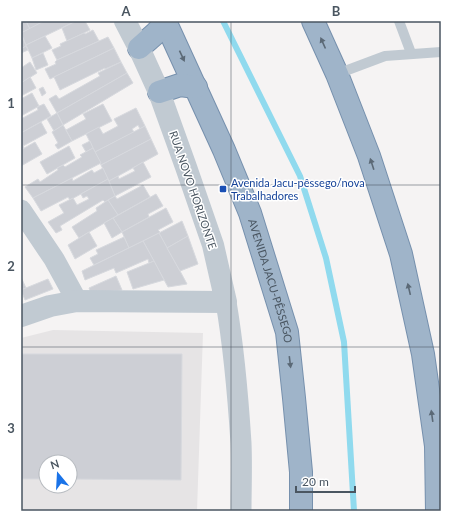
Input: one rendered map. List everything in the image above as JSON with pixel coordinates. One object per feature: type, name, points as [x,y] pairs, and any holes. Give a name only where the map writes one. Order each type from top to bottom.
[{"type":"highway","points":[[139,48],[166,22]]},
{"type":"highway","name":"AVENIDA JACU-PÊSSEGO","points":[[166,22],[196,87],[250,213],[287,332],[300,472],[301,511]]},
{"type":"highway","points":[[314,22],[337,74],[369,156],[403,262],[423,354],[436,446],[437,511]]},
{"type":"highway","points":[[159,92],[180,85],[196,87]]},
{"type":"street","name":"RUA NOVO HORIZONTE","points":[[125,21],[159,92],[213,245],[226,302],[232,340],[241,444],[241,511]]},
{"type":"street","points":[[21,210],[54,260],[77,301]]},
{"type":"street","points":[[21,316],[50,306],[77,301],[226,302]]},
{"type":"lane","points":[[398,21],[410,53]]},
{"type":"lane","points":[[337,74],[385,56],[410,53],[441,52]]},
{"type":"shaded area","points":[[53,330],[203,333],[197,511],[21,511],[21,338]]},
{"type":"building","points":[[21,21],[26,21],[30,29],[21,33]]},
{"type":"building","points":[[26,21],[44,21],[30,29]]},
{"type":"building","points":[[44,21],[76,21],[26,45],[21,33]]},
{"type":"building","points":[[76,21],[85,21],[90,30],[67,41],[62,28]]},
{"type":"building","points":[[93,30],[99,41],[57,60],[52,50],[61,46],[60,44]]},
{"type":"building","points":[[21,33],[26,46],[21,49]]},
{"type":"building","points":[[45,36],[52,48],[32,58],[26,45]]},
{"type":"building","points":[[108,37],[114,48],[50,79],[45,69],[56,64],[55,62],[57,60]]},
{"type":"building","points":[[26,46],[28,50],[21,53],[21,49]]},
{"type":"building","points":[[114,48],[121,62],[105,68],[60,90],[54,77]]},
{"type":"building","points":[[43,53],[48,65],[36,70],[32,58]]},
{"type":"building","points":[[30,62],[37,73],[21,83],[21,68]]},
{"type":"building","points":[[121,62],[127,73],[57,113],[49,99],[56,95],[59,99],[100,76],[98,73]]},
{"type":"building","points":[[127,73],[133,83],[63,125],[57,113]]},
{"type":"building","points":[[30,77],[36,88],[21,96],[21,83]]},
{"type":"building","points":[[43,87],[46,93],[42,96],[39,89]]},
{"type":"building","points":[[32,93],[39,106],[21,116],[21,99]]},
{"type":"building","points":[[44,104],[51,116],[21,133],[21,119],[38,110],[37,107]]},
{"type":"building","points":[[103,104],[112,121],[72,141],[66,130],[86,119],[83,114]]},
{"type":"building","points":[[136,108],[145,126],[140,129],[138,125],[132,129],[134,132],[95,152],[86,134],[99,127],[103,134],[118,126],[114,119]]},
{"type":"building","points":[[57,113],[63,125],[54,131],[47,119]]},
{"type":"building","points":[[41,122],[47,133],[23,146],[24,148],[21,150],[21,133]]},
{"type":"building","points":[[63,125],[72,141],[58,149],[55,145],[58,143],[52,132]]},
{"type":"building","points":[[145,126],[151,139],[101,165],[95,152]]},
{"type":"building","points":[[151,139],[158,154],[109,181],[101,165]]},
{"type":"building","points":[[90,141],[93,148],[86,152],[82,145]]},
{"type":"building","points":[[35,142],[42,154],[21,166],[21,150]]},
{"type":"building","points":[[69,146],[75,158],[47,174],[40,162]]},
{"type":"building","points":[[93,148],[101,163],[33,198],[25,187],[38,179],[40,182],[58,170],[57,168],[63,165],[65,167],[82,157],[80,155]]},
{"type":"building","points":[[143,162],[151,177],[115,196],[109,181],[118,176],[119,179],[135,171],[133,168]]},
{"type":"building","points":[[103,168],[108,179],[70,200],[68,197],[41,211],[33,198],[72,178],[73,181],[92,170],[94,173]]},
{"type":"building","points":[[108,179],[115,196],[105,202],[103,200],[60,226],[62,230],[56,233],[48,222],[64,213],[59,205],[73,198],[77,205],[89,199],[87,196],[83,198],[81,194]]},
{"type":"building","points":[[143,185],[150,197],[118,215],[108,200],[115,196],[117,199]]},
{"type":"building","points":[[156,194],[163,206],[148,214],[149,217],[122,232],[113,218]]},
{"type":"building","points":[[108,200],[118,215],[79,238],[72,227],[97,211],[96,208]]},
{"type":"building","points":[[166,208],[173,222],[158,230],[160,232],[159,233],[129,248],[122,232]]},
{"type":"building","points":[[113,218],[122,232],[112,238],[104,223]]},
{"type":"building","points":[[182,221],[188,236],[167,248],[159,233]]},
{"type":"building","points":[[89,232],[97,246],[75,259],[68,245]]},
{"type":"building","points":[[159,233],[187,284],[168,287],[143,241]]},
{"type":"building","points":[[188,236],[198,264],[180,271],[167,248]]},
{"type":"building","points":[[124,237],[129,248],[94,265],[90,258],[98,254],[96,250]]},
{"type":"building","points":[[143,241],[154,261],[149,263],[148,259],[116,273],[114,268],[85,280],[82,271]]},
{"type":"building","points":[[154,261],[164,280],[133,289],[127,272]]},
{"type":"building","points":[[116,276],[122,290],[91,293],[89,288]]},
{"type":"building","points":[[21,277],[26,288],[21,290]]},
{"type":"building","points":[[48,279],[53,289],[25,300],[21,290]]},
{"type":"building","points":[[21,354],[182,354],[181,480],[78,479],[78,454],[38,454],[38,479],[21,479]]},
{"type":"waterway","points":[[223,21],[300,176],[326,258],[344,342],[354,511]]},
{"type":"place","name":"Avenida Jacu-pêssego/nova Trabalhadores","points":[[223,189]]}]
